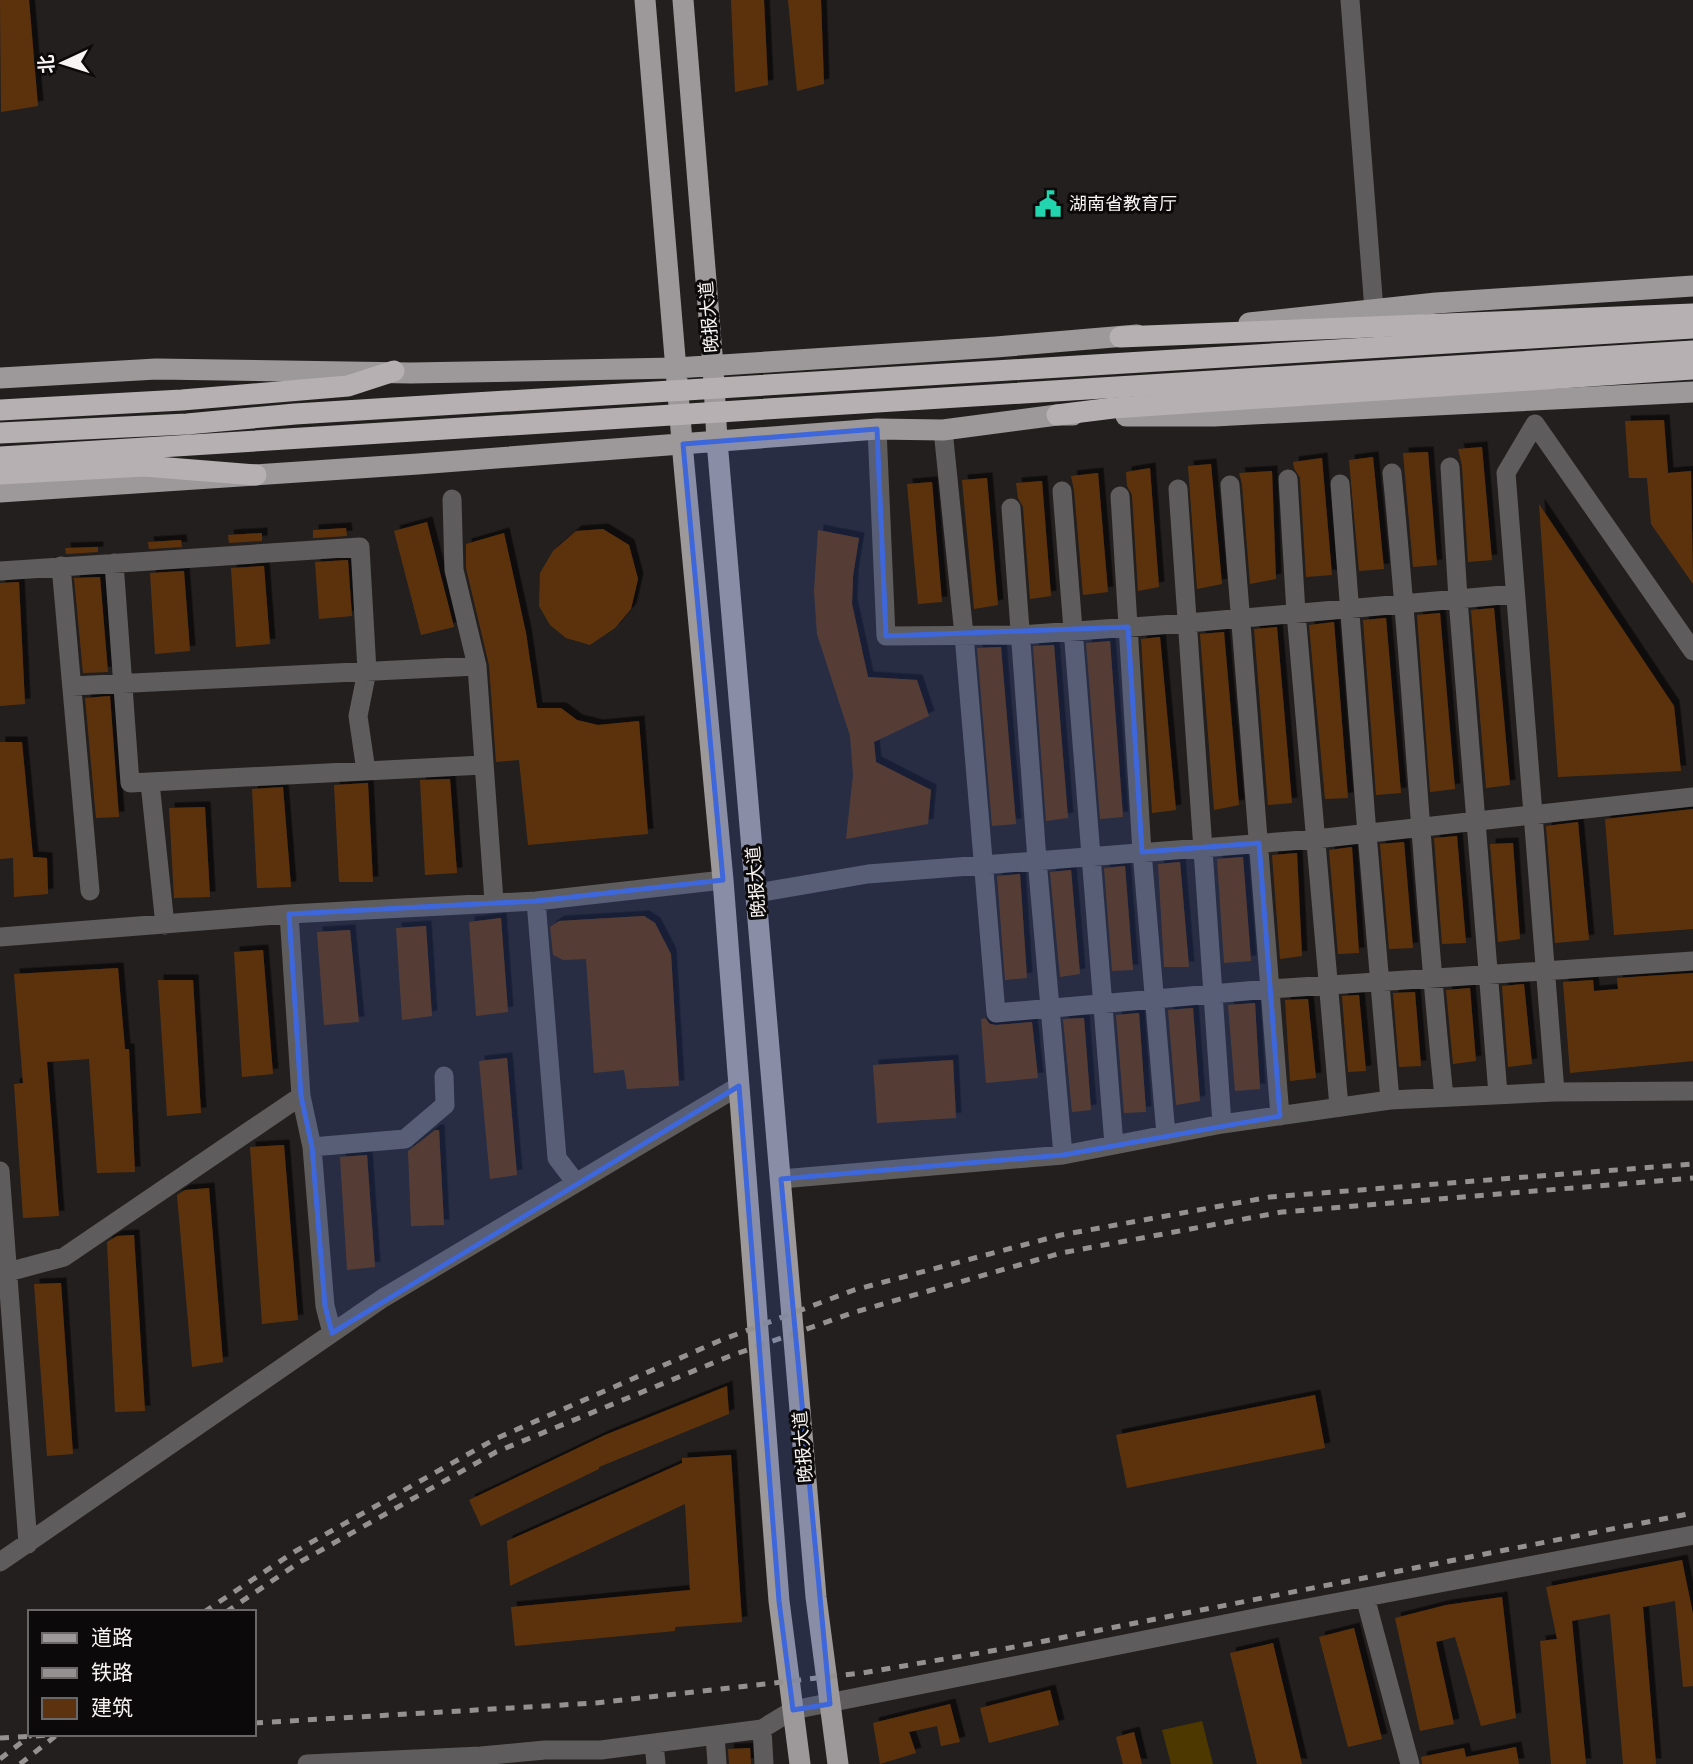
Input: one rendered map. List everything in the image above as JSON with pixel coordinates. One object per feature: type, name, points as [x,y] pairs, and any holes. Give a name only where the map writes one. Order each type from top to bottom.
[{"type":"highway","points":[[1120,337],[1693,314]]},
{"type":"highway","points":[[0,433],[187,424],[295,414],[1693,328]]},
{"type":"highway","points":[[0,457],[1693,351]]},
{"type":"highway","points":[[1057,415],[1113,408],[1693,369]]},
{"type":"highway","points":[[0,410],[182,400],[348,386],[394,371]]},
{"type":"highway","points":[[0,474],[144,466],[256,475]]},
{"type":"main road","name":"晚报大道","points":[[645,0],[723,880],[779,1601],[800,1764]]},
{"type":"main road","name":"晚报大道","points":[[683,0],[717,441],[816,1597],[838,1764]]},
{"type":"main road","points":[[0,379],[156,369],[411,373],[713,366],[1120,337],[1450,302],[1693,286]]},
{"type":"main road","points":[[0,492],[877,429],[943,430],[1057,415],[1214,416],[1693,392]]},
{"type":"street","points":[[1350,0],[1374,310]]},
{"type":"street","points":[[1555,1092],[1506,473],[1535,424],[1693,651]]},
{"type":"street","points":[[877,429],[886,636],[1020,635],[1514,594]]},
{"type":"street","points":[[943,430],[964,635],[996,1013],[1213,993],[1693,961]]},
{"type":"street","points":[[1450,467],[1498,1094]]},
{"type":"street","points":[[1392,473],[1405,604],[1431,978],[1444,1097]]},
{"type":"street","points":[[1288,479],[1296,614],[1326,985],[1339,1107]]},
{"type":"street","points":[[1340,484],[1390,1100]]},
{"type":"street","points":[[1230,485],[1280,1116]]},
{"type":"street","points":[[1178,489],[1222,1124]]},
{"type":"street","points":[[1062,491],[1114,1145]]},
{"type":"street","points":[[1120,495],[1142,852],[1166,1135]]},
{"type":"street","points":[[452,499],[454,570],[477,666],[494,901]]},
{"type":"street","points":[[1011,508],[1037,860],[1063,1155]]},
{"type":"street","points":[[0,570],[360,547],[367,671],[358,716],[366,771]]},
{"type":"street","points":[[114,563],[130,783],[483,765]]},
{"type":"street","points":[[61,566],[90,891]]},
{"type":"street","points":[[72,686],[477,666]]},
{"type":"street","points":[[150,783],[165,925]]},
{"type":"street","points":[[757,892],[868,874],[1316,839],[1693,797]]},
{"type":"street","points":[[0,937],[289,914],[494,901],[536,901],[723,880]]},
{"type":"street","points":[[536,901],[557,1158],[576,1183]]},
{"type":"street","points":[[289,914],[300,1096],[312,1147],[325,1306],[332,1333]]},
{"type":"street","points":[[312,1147],[405,1139],[445,1105],[444,1076]]},
{"type":"street","points":[[0,1562],[383,1298],[739,1086]]},
{"type":"street","points":[[781,1180],[1063,1155],[1222,1124],[1390,1100],[1555,1092],[1693,1091]]},
{"type":"street","points":[[8,1272],[64,1257],[300,1096]]},
{"type":"street","points":[[0,1171],[28,1545]]},
{"type":"street","points":[[307,1764],[601,1757],[654,1743],[762,1730],[793,1710],[1693,1535]]},
{"type":"street","points":[[1364,1597],[1410,1764]]},
{"type":"street","points":[[762,1730],[764,1764]]},
{"type":"street","points":[[715,1735],[717,1764]]},
{"type":"street","points":[[654,1743],[656,1764]]},
{"type":"highlighted area","points":[[877,429],[886,636],[1128,627],[1142,852],[1259,843],[1280,1116],[1063,1155],[781,1179],[830,1704],[793,1710],[779,1601],[739,1086],[332,1333],[325,1306],[312,1147],[301,1096],[289,914],[536,901],[723,880],[683,444]]},
{"type":"shaded area","points":[[1202,1721],[1213,1764],[1171,1764],[1162,1730]]},
{"type":"building","points":[[0,0],[29,0],[38,106],[1,112]]},
{"type":"building","points":[[731,0],[764,0],[768,85],[735,92]]},
{"type":"building","points":[[788,0],[821,0],[824,84],[797,91]]},
{"type":"building","points":[[1664,420],[1668,473],[1691,471],[1693,584],[1651,524],[1647,478],[1629,478],[1625,421]]},
{"type":"building","points":[[1482,447],[1492,560],[1468,562],[1462,466],[1458,449]]},
{"type":"building","points":[[1428,452],[1437,565],[1413,567],[1403,453]]},
{"type":"building","points":[[1373,457],[1384,569],[1359,571],[1349,460]]},
{"type":"building","points":[[1322,458],[1332,575],[1306,577],[1300,478],[1293,462]]},
{"type":"building","points":[[1211,464],[1222,584],[1197,589],[1188,466]]},
{"type":"building","points":[[1150,468],[1159,587],[1138,591],[1132,495],[1127,486],[1126,472]]},
{"type":"building","points":[[1272,471],[1276,579],[1250,584],[1239,473]]},
{"type":"building","points":[[1098,473],[1108,592],[1083,595],[1071,476]]},
{"type":"building","points":[[987,478],[998,605],[974,609],[962,480]]},
{"type":"building","points":[[1042,481],[1051,596],[1030,599],[1023,507],[1018,498],[1016,483]]},
{"type":"building","points":[[932,482],[942,602],[918,604],[907,484]]},
{"type":"building","points":[[1539,504],[1674,706],[1681,771],[1558,777]]},
{"type":"building","points":[[427,522],[454,627],[421,635],[394,531]]},
{"type":"building","points":[[346,528],[347,536],[313,538],[313,530]]},
{"type":"building","points":[[603,529],[629,545],[638,579],[631,609],[615,628],[590,645],[566,638],[550,625],[539,606],[540,573],[553,551],[576,531]]},
{"type":"building","points":[[818,530],[859,538],[852,604],[868,677],[917,680],[929,716],[874,742],[876,762],[931,790],[928,824],[846,839],[853,775],[850,736],[817,634],[814,591]]},
{"type":"building","points":[[262,533],[262,541],[229,543],[228,535]]},
{"type":"building","points":[[504,533],[526,633],[537,708],[561,708],[577,720],[598,725],[639,721],[648,834],[528,845],[519,760],[496,762],[489,665],[466,568],[466,544]]},
{"type":"building","points":[[181,540],[182,547],[149,549],[148,542]]},
{"type":"building","points":[[98,547],[98,552],[66,554],[65,548]]},
{"type":"building","points":[[348,560],[352,616],[319,619],[315,562]]},
{"type":"building","points":[[264,566],[270,644],[236,647],[231,568]]},
{"type":"building","points":[[184,571],[190,651],[155,654],[150,573]]},
{"type":"building","points":[[100,577],[108,672],[83,673],[74,578]]},
{"type":"building","points":[[19,582],[25,704],[0,706],[0,583]]},
{"type":"building","points":[[1494,608],[1510,785],[1486,788],[1471,610]]},
{"type":"building","points":[[1440,613],[1455,789],[1430,792],[1417,615]]},
{"type":"building","points":[[1386,618],[1401,793],[1376,795],[1363,620]]},
{"type":"building","points":[[1334,622],[1348,798],[1325,799],[1309,625]]},
{"type":"building","points":[[1277,627],[1292,803],[1268,805],[1254,629]]},
{"type":"building","points":[[1224,632],[1239,805],[1214,810],[1200,634]]},
{"type":"building","points":[[1160,637],[1176,810],[1152,813],[1141,639]]},
{"type":"building","points":[[1110,641],[1123,817],[1100,819],[1086,643]]},
{"type":"building","points":[[1054,645],[1068,818],[1046,821],[1033,646]]},
{"type":"building","points":[[1001,647],[1016,824],[992,826],[977,648]]},
{"type":"building","points":[[110,696],[119,817],[96,818],[85,698]]},
{"type":"building","points":[[0,742],[22,742],[33,857],[47,858],[48,894],[14,897],[13,858],[0,859]]},
{"type":"building","points":[[450,779],[457,873],[425,875],[420,780]]},
{"type":"building","points":[[368,783],[373,882],[339,882],[334,785]]},
{"type":"building","points":[[283,787],[291,887],[257,888],[252,789]]},
{"type":"building","points":[[205,807],[210,897],[174,898],[169,808]]},
{"type":"building","points":[[1693,809],[1693,929],[1614,935],[1605,819]]},
{"type":"building","points":[[1578,822],[1589,940],[1555,943],[1546,826]]},
{"type":"building","points":[[1457,836],[1466,943],[1442,944],[1434,838]]},
{"type":"building","points":[[1404,842],[1413,948],[1389,949],[1380,844]]},
{"type":"building","points":[[1513,843],[1520,939],[1498,942],[1490,844]]},
{"type":"building","points":[[1352,847],[1359,953],[1338,954],[1329,850]]},
{"type":"building","points":[[1297,853],[1302,956],[1280,959],[1272,855]]},
{"type":"building","points":[[1243,857],[1251,961],[1224,963],[1217,859]]},
{"type":"building","points":[[1180,862],[1189,967],[1164,967],[1158,864]]},
{"type":"building","points":[[1125,866],[1133,970],[1112,971],[1104,868]]},
{"type":"building","points":[[1071,870],[1080,974],[1060,977],[1050,872]]},
{"type":"building","points":[[1020,874],[1027,978],[1005,980],[997,876]]},
{"type":"building","points":[[644,916],[655,923],[671,954],[679,1086],[627,1089],[624,1070],[594,1073],[586,959],[563,960],[553,955],[550,927],[559,921]]},
{"type":"building","points":[[501,918],[508,1012],[476,1016],[469,922]]},
{"type":"building","points":[[426,926],[432,1016],[402,1020],[396,928]]},
{"type":"building","points":[[350,930],[359,1022],[324,1025],[317,932]]},
{"type":"building","points":[[263,950],[273,1074],[242,1077],[234,952]]},
{"type":"building","points":[[118,968],[125,1049],[129,1049],[135,1172],[97,1173],[89,1059],[47,1062],[59,1216],[23,1218],[14,1084],[23,1083],[14,974]]},
{"type":"building","points":[[1693,973],[1693,1061],[1570,1073],[1563,982],[1593,980],[1594,991],[1618,989],[1617,978]]},
{"type":"building","points":[[158,980],[193,980],[201,1113],[167,1116]]},
{"type":"building","points":[[1524,984],[1532,1064],[1508,1067],[1502,986]]},
{"type":"building","points":[[1470,988],[1476,1061],[1453,1064],[1446,990]]},
{"type":"building","points":[[1415,992],[1421,1066],[1399,1067],[1393,993]]},
{"type":"building","points":[[1359,995],[1366,1071],[1348,1072],[1342,996]]},
{"type":"building","points":[[1308,999],[1316,1078],[1290,1081],[1285,1000]]},
{"type":"building","points":[[1255,1003],[1260,1089],[1235,1091],[1228,1005]]},
{"type":"building","points":[[1193,1008],[1200,1101],[1176,1105],[1168,1010]]},
{"type":"building","points":[[1139,1013],[1146,1112],[1124,1113],[1116,1015]]},
{"type":"building","points":[[985,1018],[990,1024],[996,1025],[1032,1022],[1038,1078],[986,1083],[981,1019]]},
{"type":"building","points":[[1084,1018],[1091,1110],[1072,1112],[1063,1019]]},
{"type":"building","points":[[507,1058],[517,1175],[490,1179],[479,1061]]},
{"type":"building","points":[[953,1060],[956,1118],[877,1123],[873,1065]]},
{"type":"building","points":[[435,1130],[439,1130],[444,1225],[411,1226],[408,1151]]},
{"type":"building","points":[[284,1145],[298,1320],[262,1324],[250,1147]]},
{"type":"building","points":[[367,1155],[375,1267],[347,1270],[340,1157]]},
{"type":"building","points":[[209,1188],[223,1362],[192,1367],[177,1195],[185,1190]]},
{"type":"building","points":[[134,1235],[145,1411],[115,1412],[107,1242],[117,1236]]},
{"type":"building","points":[[61,1283],[73,1454],[47,1456],[34,1284]]},
{"type":"building","points":[[727,1386],[729,1414],[599,1467],[481,1526],[469,1500],[605,1435]]},
{"type":"building","points":[[1315,1395],[1325,1448],[1127,1488],[1116,1435]]},
{"type":"building","points":[[731,1455],[742,1622],[515,1646],[511,1607],[690,1590],[685,1504],[510,1586],[507,1541],[682,1463],[682,1458]]},
{"type":"building","points":[[1682,1560],[1693,1614],[1693,1686],[1683,1687],[1675,1601],[1643,1607],[1656,1764],[1623,1764],[1610,1614],[1572,1621],[1586,1764],[1551,1764],[1540,1641],[1557,1639],[1546,1587]]},
{"type":"building","points":[[1502,1597],[1516,1718],[1481,1726],[1455,1637],[1436,1642],[1454,1724],[1420,1731],[1395,1618],[1446,1605]]},
{"type":"building","points":[[1354,1628],[1382,1739],[1348,1747],[1319,1637]]},
{"type":"building","points":[[1273,1643],[1302,1764],[1257,1764],[1230,1653]]},
{"type":"building","points":[[1050,1690],[1059,1725],[989,1743],[980,1708]]},
{"type":"building","points":[[950,1704],[960,1742],[941,1746],[937,1726],[909,1732],[916,1753],[880,1764],[873,1723]]},
{"type":"building","points":[[1134,1732],[1142,1764],[1123,1764],[1116,1737]]},
{"type":"building","points":[[1516,1747],[1519,1764],[1422,1764],[1421,1757],[1464,1748],[1466,1757]]},
{"type":"building","points":[[750,1748],[751,1764],[729,1764],[728,1749]]},
{"type":"railway","points":[[207,1610],[294,1552],[495,1439],[719,1341],[854,1290],[1061,1235],[1270,1197],[1693,1164]]},
{"type":"railway","points":[[229,1610],[300,1562],[496,1452],[730,1356],[855,1312],[1061,1253],[1282,1212],[1693,1178]]},
{"type":"railway","points":[[256,1723],[596,1703],[862,1673],[1009,1648],[1693,1513]]},
{"type":"railway","points":[[0,1759],[30,1736]]},
{"type":"railway","points":[[0,1738],[34,1736]]},
{"type":"railway","points":[[20,1764],[55,1736]]},
{"type":"place","name":"湖南省教育厅","points":[[1048,204]]}]
